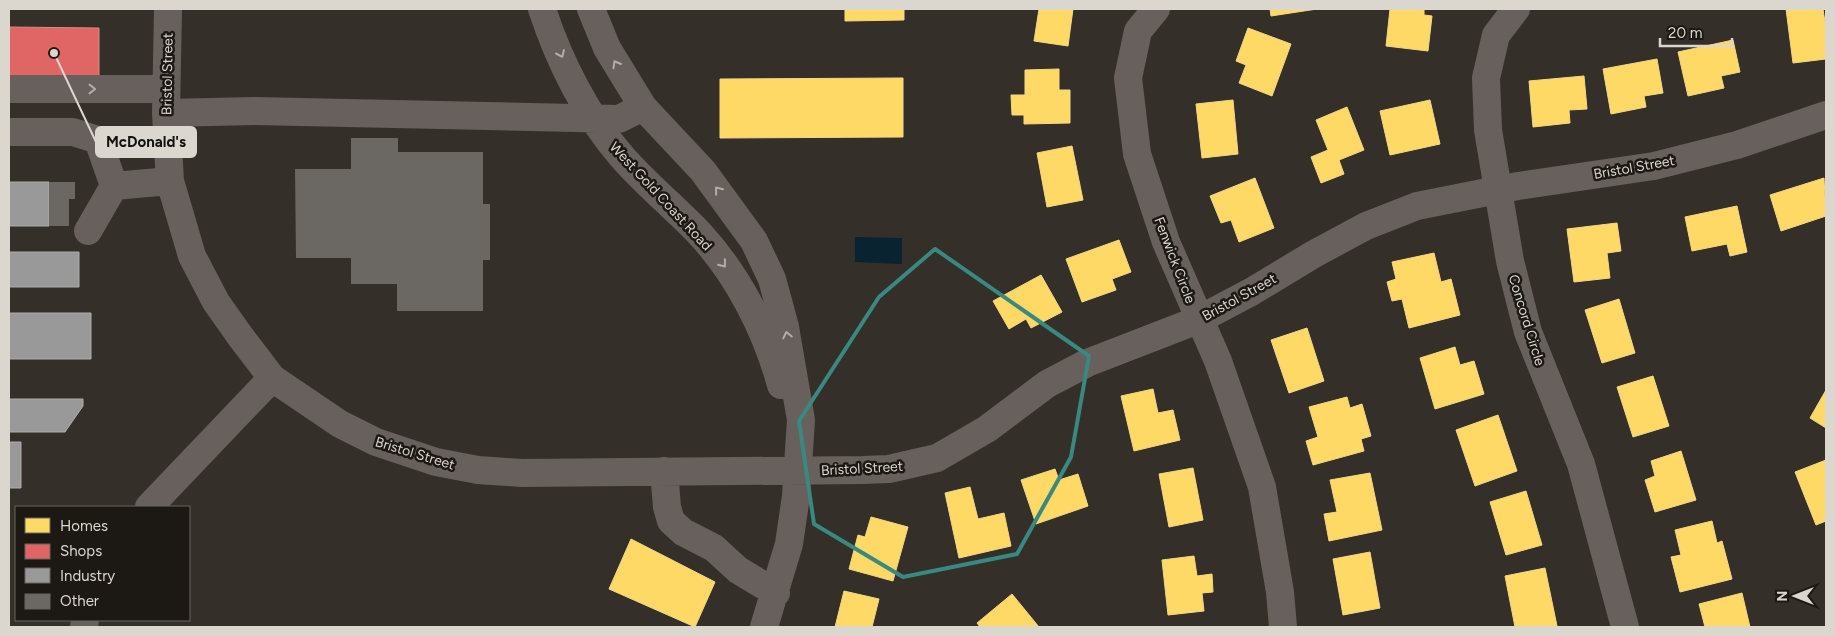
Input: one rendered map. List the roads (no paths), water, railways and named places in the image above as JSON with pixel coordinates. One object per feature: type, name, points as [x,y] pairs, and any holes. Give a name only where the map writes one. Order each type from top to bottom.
[{"type":"street","name":"Bristol Street","points":[[168,9],[166,101],[170,181],[192,256],[216,302],[272,378],[340,424],[376,442],[436,462],[478,470],[522,473],[889,469],[936,458],[987,429],[1048,384],[1087,363],[1198,320],[1366,226],[1417,206],[1498,189],[1654,166],[1737,145],[1826,115]]},
{"type":"street","name":"West Gold Coast Road","points":[[542,9],[567,69],[593,119],[622,157],[658,196],[699,233],[729,271],[751,309],[772,352],[786,404],[796,470]]},
{"type":"street","name":"West Gold Coast Road","points":[[590,9],[607,48],[643,108],[703,171],[732,208],[754,241],[772,279],[794,368],[801,420],[796,470],[796,496],[789,544],[776,593],[764,627]]},
{"type":"street","name":"Fenwick Circle","points":[[1156,9],[1138,32],[1128,78],[1137,154],[1166,242],[1198,320],[1218,361],[1262,486],[1280,592],[1282,627]]},
{"type":"street","name":"Concord Circle","points":[[1516,9],[1496,35],[1486,78],[1488,130],[1510,261],[1521,311],[1542,372],[1581,464],[1625,627]]},
{"type":"street","points":[[9,89],[166,101],[265,112],[619,119],[643,108]]},
{"type":"street","points":[[9,132],[73,132],[98,140],[114,186],[88,231]]},
{"type":"street","points":[[114,186],[170,181]]},
{"type":"street","points":[[150,506],[272,378]]},
{"type":"street","points":[[664,471],[667,507],[671,521],[683,532],[714,548],[738,570],[776,593]]},
{"type":"water","points":[[855,237],[902,238],[902,264],[855,262]]},
{"type":"place","name":"McDonald's","points":[[54,53]]}]
